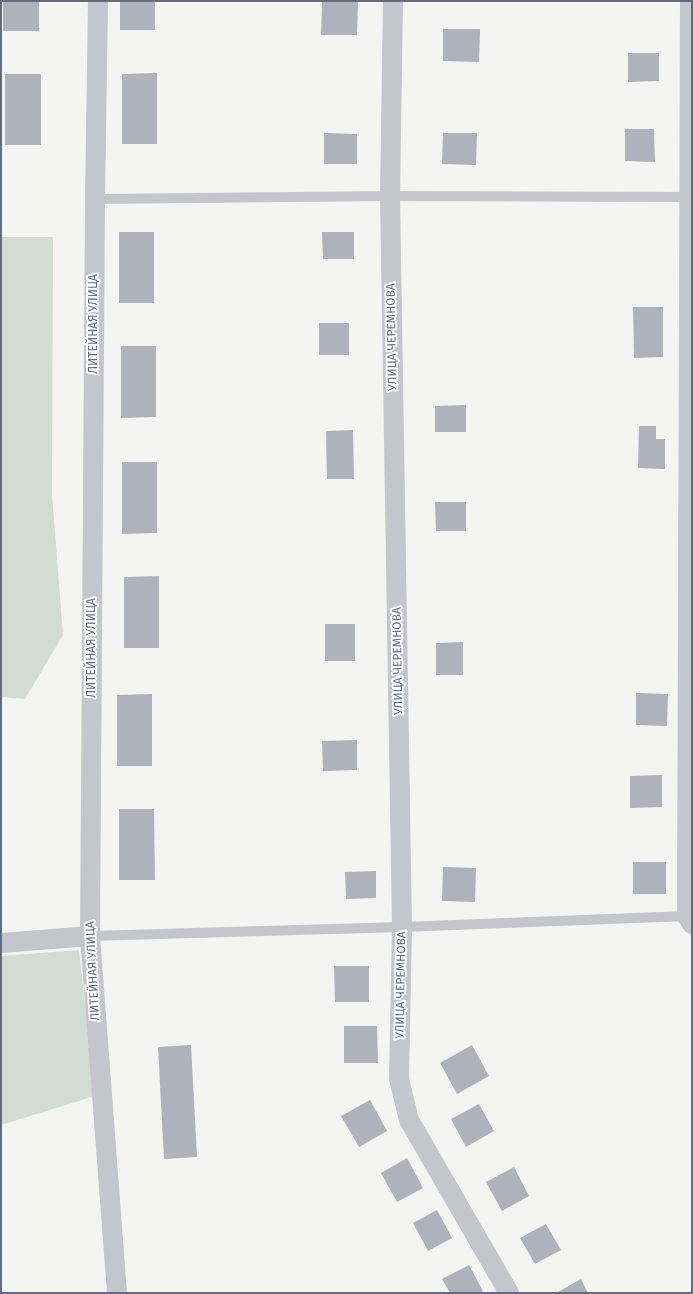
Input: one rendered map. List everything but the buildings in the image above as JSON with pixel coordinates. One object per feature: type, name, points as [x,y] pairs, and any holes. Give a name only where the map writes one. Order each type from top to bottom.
[{"type":"street","name":"ЛИТЕЙНАЯ УЛИЦА","points":[[98,1],[95,199],[90,936],[117,1293]]},
{"type":"street","name":"УЛИЦА ЧЕРЕМНОВА","points":[[393,1],[390,196],[402,927],[399,1079],[409,1120],[509,1293]]},
{"type":"street","points":[[690,1],[690,920]]},
{"type":"street","points":[[1,943],[90,936]]},
{"type":"lane","points":[[95,199],[390,196],[690,197]]},
{"type":"lane","points":[[90,936],[690,920]]},
{"type":"shaded area","points":[[1,237],[53,237],[52,494],[63,635],[25,699],[1,697]]},
{"type":"shaded area","points":[[79,950],[95,1096],[1,1125],[1,956]]}]
